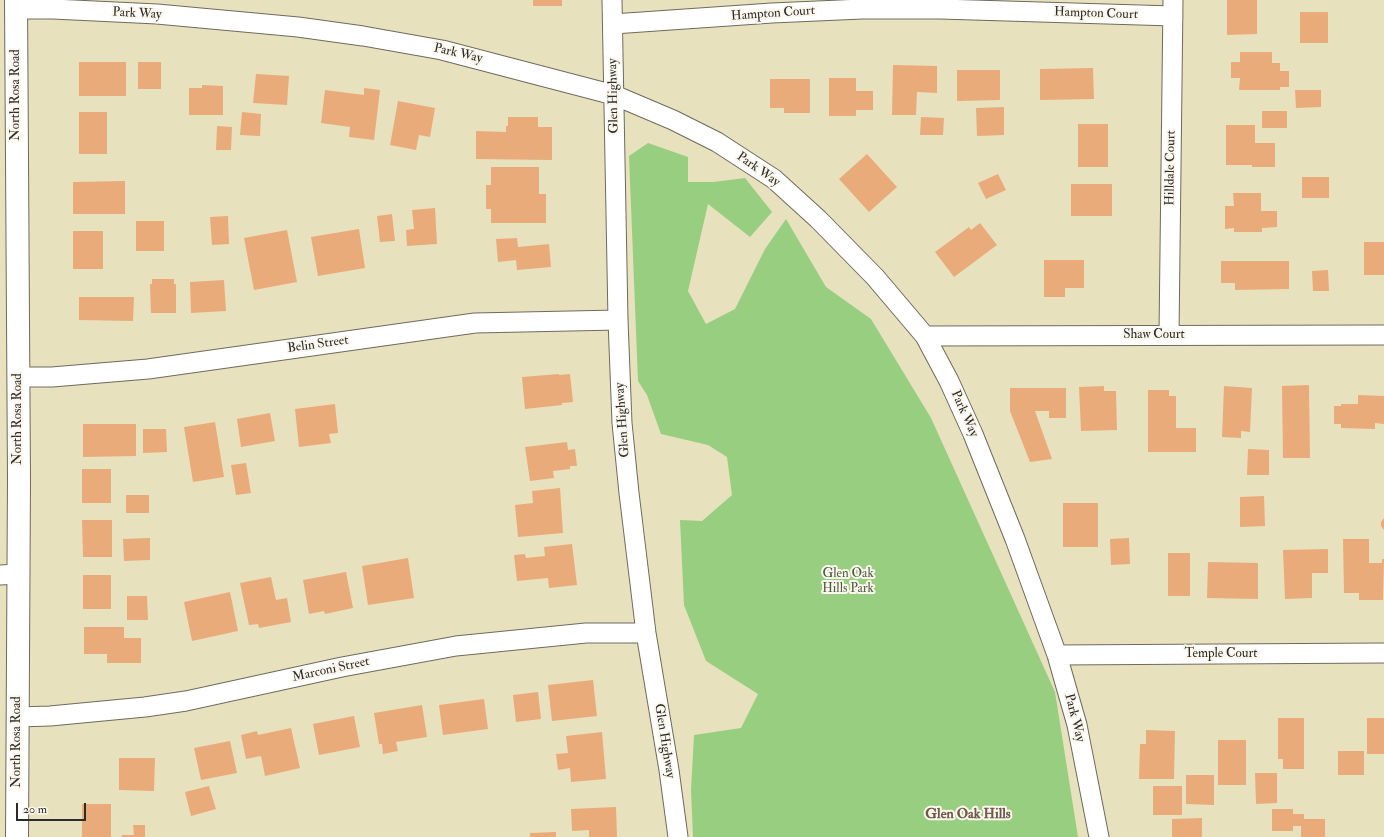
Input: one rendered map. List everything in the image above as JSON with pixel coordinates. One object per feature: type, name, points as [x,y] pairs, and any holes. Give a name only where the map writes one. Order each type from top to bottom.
[{"type":"street","name":"Glen Highway","points":[[612,0],[618,320],[622,423],[646,633],[669,770],[678,837]]},
{"type":"street","name":"Park Way","points":[[16,4],[52,9],[157,14],[298,27],[363,36],[442,50],[614,95],[672,120],[717,142],[774,179],[818,219],[875,277],[925,336],[949,381],[973,434],[1015,539],[1057,655],[1077,725],[1099,837]]},
{"type":"street","name":"North Rosa Road","points":[[16,4],[18,377],[9,575],[17,717],[17,837]]},
{"type":"street","name":"Hampton Court","points":[[613,24],[772,13],[862,9],[1173,8]]},
{"type":"street","name":"Hilldale Court","points":[[1169,335],[1173,8]]},
{"type":"street","name":"Belin Street","points":[[18,377],[52,377],[148,369],[475,323],[618,320]]},
{"type":"street","name":"Shaw Court","points":[[925,336],[1384,334]]},
{"type":"street","name":"Marconi Street","points":[[17,717],[50,716],[145,707],[186,701],[342,667],[456,646],[586,634],[646,633]]},
{"type":"street","name":"Temple Court","points":[[1057,655],[1384,653]]},
{"type":"green space","name":"Glen Oak Hills Park","points":[[648,143],[688,157],[688,182],[713,182],[745,178],[772,212],[750,237],[708,204],[688,291],[706,324],[735,309],[765,249],[786,219],[826,287],[871,319],[931,418],[1055,692],[1078,837],[693,837],[691,790],[694,735],[741,728],[758,694],[706,661],[684,605],[680,520],[702,521],[732,495],[727,457],[708,445],[661,434],[647,395],[638,381],[629,156]]},
{"type":"building","points":[[533,0],[562,0],[562,6],[533,6]]},
{"type":"building","points":[[1227,0],[1257,0],[1257,34],[1227,35]]},
{"type":"building","points":[[1300,12],[1328,12],[1328,43],[1300,43]]},
{"type":"building","points":[[1240,52],[1272,52],[1272,63],[1280,63],[1280,71],[1289,71],[1289,87],[1280,87],[1280,90],[1239,90],[1240,78],[1231,78],[1231,62],[1240,62]]},
{"type":"building","points":[[79,62],[126,62],[126,96],[79,96]]},
{"type":"building","points":[[138,62],[161,62],[161,89],[138,89]]},
{"type":"building","points":[[893,65],[937,66],[937,93],[917,92],[916,115],[892,115]]},
{"type":"building","points":[[1093,68],[1094,99],[1040,100],[1040,69]]},
{"type":"building","points":[[957,70],[1000,70],[1000,100],[957,101]]},
{"type":"building","points":[[256,74],[289,76],[287,105],[253,103]]},
{"type":"building","points":[[829,78],[856,78],[856,91],[873,91],[873,110],[856,110],[856,116],[829,116]]},
{"type":"building","points":[[770,79],[810,79],[810,113],[784,113],[784,108],[770,108]]},
{"type":"building","points":[[202,85],[223,86],[223,115],[189,115],[189,88],[202,88]]},
{"type":"building","points":[[364,88],[380,90],[374,140],[349,137],[350,127],[321,123],[325,90],[364,95]]},
{"type":"building","points":[[1295,90],[1321,90],[1321,107],[1296,108]]},
{"type":"building","points":[[398,101],[435,108],[430,137],[419,135],[416,150],[390,145]]},
{"type":"building","points":[[1004,107],[1004,135],[977,136],[976,108]]},
{"type":"building","points":[[1262,111],[1287,111],[1287,128],[1262,128]]},
{"type":"building","points":[[79,112],[107,112],[107,154],[79,154]]},
{"type":"building","points":[[242,112],[261,114],[260,136],[240,135]]},
{"type":"building","points":[[508,117],[538,117],[538,127],[552,127],[552,160],[476,159],[476,131],[506,132]]},
{"type":"building","points":[[921,117],[944,118],[943,135],[920,135]]},
{"type":"building","points":[[1078,124],[1108,124],[1108,167],[1078,167]]},
{"type":"building","points":[[1226,125],[1255,125],[1255,143],[1275,143],[1275,167],[1226,165]]},
{"type":"building","points":[[217,126],[232,127],[231,150],[216,150]]},
{"type":"building","points":[[867,154],[897,187],[869,212],[839,179]]},
{"type":"building","points":[[491,167],[539,167],[539,194],[546,194],[546,223],[491,223],[491,209],[486,209],[486,185],[491,185]]},
{"type":"building","points":[[998,174],[1006,190],[986,199],[978,183]]},
{"type":"building","points":[[1302,177],[1329,177],[1329,198],[1302,198]]},
{"type":"building","points":[[125,181],[125,214],[73,214],[73,182]]},
{"type":"building","points":[[1071,184],[1112,184],[1112,216],[1071,216]]},
{"type":"building","points":[[1233,193],[1261,193],[1261,211],[1277,211],[1277,227],[1262,228],[1262,232],[1234,232],[1234,228],[1225,229],[1225,206],[1234,206]]},
{"type":"building","points":[[435,208],[437,244],[407,246],[406,230],[414,229],[412,210]]},
{"type":"building","points":[[392,214],[395,241],[380,242],[377,216]]},
{"type":"building","points":[[228,216],[229,244],[212,245],[210,217]]},
{"type":"building","points":[[136,221],[164,221],[164,251],[136,251]]},
{"type":"building","points":[[980,223],[997,245],[954,277],[935,252],[969,227],[971,230]]},
{"type":"building","points":[[359,229],[365,268],[318,276],[311,237]]},
{"type":"building","points":[[287,230],[297,282],[254,290],[244,238]]},
{"type":"building","points":[[73,231],[103,231],[103,269],[73,269]]},
{"type":"building","points":[[517,238],[518,247],[549,244],[551,267],[517,270],[516,260],[498,262],[496,239]]},
{"type":"building","points":[[1364,242],[1384,242],[1384,275],[1364,275]]},
{"type":"building","points":[[1044,260],[1084,260],[1084,288],[1065,288],[1065,297],[1044,297]]},
{"type":"building","points":[[1221,261],[1289,261],[1289,289],[1235,290],[1235,283],[1221,283]]},
{"type":"building","points":[[1328,270],[1329,291],[1313,291],[1312,271]]},
{"type":"building","points":[[152,279],[174,279],[174,284],[176,284],[176,313],[151,313],[150,284],[152,284]]},
{"type":"building","points":[[224,280],[226,311],[191,313],[190,282]]},
{"type":"building","points":[[79,297],[134,297],[133,321],[79,320]]},
{"type":"building","points":[[570,374],[573,402],[562,403],[562,405],[525,409],[522,377]]},
{"type":"building","points":[[1309,385],[1310,458],[1283,458],[1282,386]]},
{"type":"building","points":[[1104,386],[1104,391],[1116,391],[1117,430],[1081,431],[1079,387]]},
{"type":"building","points":[[1224,386],[1252,388],[1250,432],[1241,431],[1241,438],[1222,437]]},
{"type":"building","points":[[1010,388],[1066,388],[1066,418],[1049,418],[1049,411],[1035,411],[1052,459],[1030,462],[1010,411]]},
{"type":"building","points":[[1148,390],[1169,390],[1169,396],[1176,396],[1176,428],[1196,428],[1196,452],[1148,452]]},
{"type":"building","points":[[1358,395],[1384,396],[1384,424],[1375,423],[1375,429],[1341,428],[1341,424],[1334,424],[1334,406],[1341,406],[1341,404],[1358,404]]},
{"type":"building","points":[[335,404],[338,433],[329,434],[331,443],[299,447],[295,409]]},
{"type":"building","points":[[270,413],[275,441],[241,447],[237,419]]},
{"type":"building","points":[[215,422],[224,477],[193,482],[184,427]]},
{"type":"building","points":[[83,424],[136,424],[136,456],[83,457]]},
{"type":"building","points":[[143,429],[166,429],[167,452],[143,453]]},
{"type":"building","points":[[567,442],[568,450],[575,449],[577,466],[570,466],[570,469],[553,471],[554,478],[530,481],[525,447]]},
{"type":"building","points":[[1248,449],[1269,450],[1269,475],[1247,475]]},
{"type":"building","points":[[246,463],[251,493],[236,495],[231,465]]},
{"type":"building","points":[[82,469],[111,469],[111,503],[82,503]]},
{"type":"building","points":[[560,488],[563,533],[518,537],[515,505],[533,503],[532,491]]},
{"type":"building","points":[[126,495],[149,495],[149,513],[126,513]]},
{"type":"building","points":[[1264,496],[1265,526],[1240,527],[1240,497]]},
{"type":"building","points":[[1063,503],[1098,503],[1098,547],[1063,547]]},
{"type":"building","points":[[1384,518],[1384,530],[1381,526],[1381,522]]},
{"type":"building","points":[[82,520],[112,520],[112,557],[83,557]]},
{"type":"building","points":[[150,538],[150,560],[124,561],[123,539]]},
{"type":"building","points":[[1129,538],[1130,564],[1111,565],[1110,539]]},
{"type":"building","points":[[1343,539],[1369,539],[1369,563],[1382,563],[1382,559],[1384,559],[1383,600],[1359,600],[1359,593],[1344,593]]},
{"type":"building","points":[[572,544],[577,585],[549,588],[548,578],[517,581],[514,555],[525,554],[526,558],[545,556],[544,547]]},
{"type":"building","points":[[1328,549],[1328,573],[1312,573],[1312,598],[1285,599],[1283,550]]},
{"type":"building","points":[[1168,553],[1190,553],[1190,596],[1168,596]]},
{"type":"building","points":[[408,558],[414,598],[368,605],[362,566]]},
{"type":"building","points":[[1208,562],[1258,563],[1258,599],[1207,598]]},
{"type":"building","points":[[346,572],[353,608],[325,614],[324,611],[309,614],[303,580]]},
{"type":"building","points":[[83,575],[111,575],[111,609],[83,609]]},
{"type":"building","points":[[271,577],[276,600],[287,598],[291,622],[259,628],[258,624],[249,625],[240,583]]},
{"type":"building","points":[[230,592],[238,631],[192,641],[184,602]]},
{"type":"building","points":[[127,596],[147,596],[148,620],[127,620]]},
{"type":"building","points":[[84,627],[124,627],[124,638],[141,638],[141,663],[107,663],[107,654],[84,654]]},
{"type":"building","points":[[593,680],[597,716],[552,721],[548,685]]},
{"type":"building","points":[[538,692],[541,719],[516,722],[513,695]]},
{"type":"building","points":[[484,699],[488,729],[443,735],[439,705]]},
{"type":"building","points":[[422,705],[427,737],[396,742],[398,751],[383,754],[382,744],[379,744],[374,713]]},
{"type":"building","points":[[354,716],[360,747],[319,755],[313,724]]},
{"type":"building","points":[[1278,718],[1304,718],[1304,769],[1283,769],[1283,759],[1278,759]]},
{"type":"building","points":[[1367,718],[1384,718],[1384,754],[1367,754]]},
{"type":"building","points":[[291,728],[300,768],[265,776],[261,756],[246,759],[241,735],[257,731],[258,735]]},
{"type":"building","points":[[1146,730],[1175,731],[1174,779],[1139,779],[1140,744],[1146,744]]},
{"type":"building","points":[[602,732],[606,779],[571,782],[570,768],[558,770],[556,754],[568,753],[566,736]]},
{"type":"building","points":[[1218,740],[1246,740],[1246,785],[1218,785]]},
{"type":"building","points":[[230,741],[237,773],[201,780],[194,748]]},
{"type":"building","points":[[1338,751],[1364,751],[1364,775],[1338,775]]},
{"type":"building","points":[[119,758],[155,758],[154,791],[119,790]]},
{"type":"building","points":[[1255,773],[1277,773],[1277,803],[1256,804]]},
{"type":"building","points":[[1186,775],[1214,775],[1214,805],[1186,804]]},
{"type":"building","points":[[209,786],[216,809],[191,816],[185,792]]},
{"type":"building","points":[[1153,786],[1182,786],[1182,815],[1153,815]]},
{"type":"building","points":[[82,804],[111,804],[111,837],[82,837]]},
{"type":"building","points":[[616,807],[617,837],[589,837],[589,830],[572,831],[571,809]]},
{"type":"building","points":[[1272,809],[1293,809],[1293,814],[1304,814],[1304,819],[1325,819],[1325,837],[1301,837],[1301,826],[1293,826],[1293,831],[1272,831]]},
{"type":"building","points":[[1202,818],[1202,837],[1172,837],[1172,819]]},
{"type":"building","points":[[133,825],[145,825],[145,837],[122,837],[122,835],[134,835]]},
{"type":"building","points":[[556,832],[556,837],[530,837],[530,833]]},
{"type":"district","name":"Glen Oak Hills","points":[[968,815]]}]
